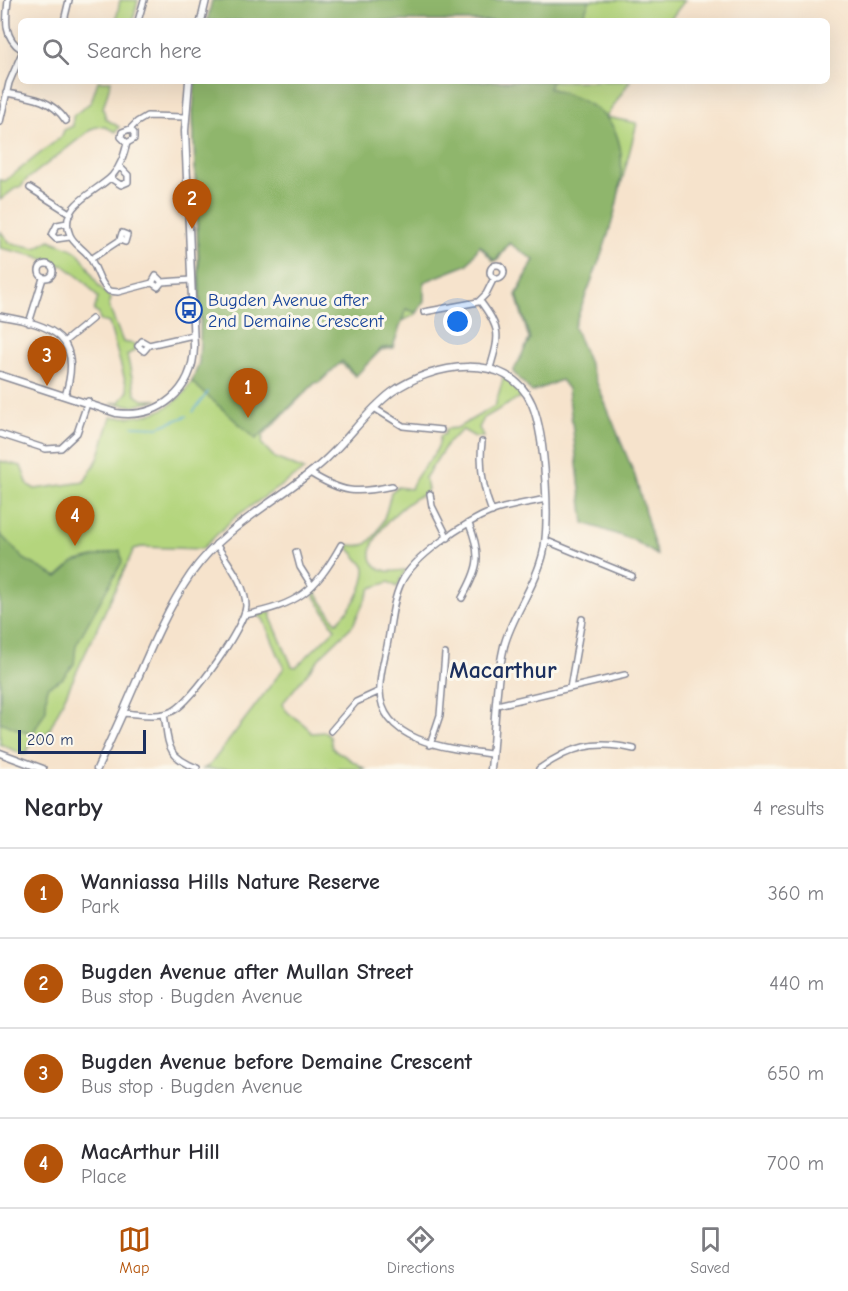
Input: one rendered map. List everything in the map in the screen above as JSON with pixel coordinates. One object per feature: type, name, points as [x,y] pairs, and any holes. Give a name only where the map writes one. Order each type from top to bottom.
[{"type":"street","points":[[65,18],[69,0]]},
{"type":"street","points":[[139,18],[144,0]]},
{"type":"street","points":[[202,18],[206,0]]},
{"type":"street","points":[[0,3],[8,2],[8,32],[18,47]]},
{"type":"street","points":[[0,122],[6,93],[18,63]]},
{"type":"street","points":[[0,374],[116,412],[136,412],[159,407],[180,391],[188,378],[194,358],[185,117],[189,84]]},
{"type":"street","points":[[6,93],[45,101],[56,107],[66,121]]},
{"type":"street","points":[[127,143],[122,140],[121,134],[147,116],[185,117]]},
{"type":"street","points":[[130,129],[135,136],[127,143],[119,166],[110,178],[83,196],[71,214],[68,223],[70,237],[91,259],[109,291],[118,292],[152,283],[158,287],[162,282],[191,280]]},
{"type":"street","points":[[110,178],[118,184],[126,184],[128,175],[119,166]]},
{"type":"street","points":[[30,188],[71,214]]},
{"type":"street","points":[[68,223],[57,225],[52,235],[56,239],[70,237]]},
{"type":"street","points":[[91,259],[120,240]]},
{"type":"street","points":[[29,323],[43,278]]},
{"type":"street","points":[[424,312],[480,301],[494,278]]},
{"type":"street","points":[[480,301],[494,320],[498,333],[490,368]]},
{"type":"street","points":[[0,316],[51,331],[65,341],[69,347],[73,365],[65,395]]},
{"type":"street","points":[[65,341],[92,319]]},
{"type":"street","points":[[149,345],[194,334]]},
{"type":"street","points":[[98,769],[179,592],[216,544],[251,513],[310,473],[345,442],[374,408],[393,391],[426,375],[467,367],[490,368],[513,379],[532,404],[546,499],[547,541],[541,564],[505,644],[491,769]]},
{"type":"street","points":[[0,434],[46,449],[58,449],[68,444],[77,433],[88,402]]},
{"type":"street","points":[[374,408],[403,426],[441,430]]},
{"type":"street","points":[[482,442],[480,459],[483,487],[492,512]]},
{"type":"street","points":[[310,473],[335,487],[350,492],[392,486]]},
{"type":"street","points":[[430,494],[432,506],[448,538]]},
{"type":"street","points":[[492,754],[430,745],[392,721],[382,705],[380,691],[401,583],[414,564],[469,524],[492,512],[546,499]]},
{"type":"street","points":[[462,598],[475,575],[478,558],[469,524]]},
{"type":"street","points":[[547,541],[632,576]]},
{"type":"street","points":[[123,713],[164,714],[182,706],[237,632],[245,615],[243,590],[216,544]]},
{"type":"street","points":[[245,615],[287,605],[312,586],[326,571],[341,545]]},
{"type":"street","points":[[296,552],[300,567],[312,586]]},
{"type":"street","points":[[570,688],[582,619]]},
{"type":"street","points":[[430,745],[440,715],[445,654]]},
{"type":"street","points":[[497,705],[625,675]]},
{"type":"street","points":[[331,731],[356,702],[380,691]]},
{"type":"street","points":[[164,714],[172,754],[182,762],[197,768]]},
{"type":"street","points":[[539,769],[558,755],[577,747],[619,746],[634,749]]},
{"type":"street","points":[[0,753],[42,769]]},
{"type":"green space","points":[[120,0],[138,0],[134,18],[117,18]]},
{"type":"green space","points":[[212,0],[590,0],[582,18],[208,18]]},
{"type":"green space","points":[[214,0],[685,0],[671,18],[211,18]]},
{"type":"green space","points":[[97,84],[110,84],[103,108],[106,119],[119,127],[116,132],[103,126],[93,128],[25,181],[21,187],[17,187],[0,200],[0,180],[5,181],[62,136],[64,130],[73,126],[73,116],[91,102]]},
{"type":"green space","points":[[195,84],[551,84],[549,88],[582,100],[603,114],[619,142],[622,166],[619,194],[612,223],[574,327],[635,476],[657,555],[633,540],[584,523],[568,389],[561,380],[532,392],[513,372],[530,339],[517,295],[534,260],[509,243],[495,261],[480,245],[468,264],[424,282],[424,301],[417,313],[406,309],[393,347],[382,348],[356,376],[342,361],[320,382],[315,383],[256,439],[192,382],[199,363],[201,316],[193,113]]},
{"type":"green space","points":[[198,84],[628,84],[606,117],[637,123],[615,208],[516,370],[529,339],[516,295],[534,259],[509,243],[498,260],[493,261],[479,245],[467,265],[423,282],[416,314],[397,324],[393,348],[381,350],[355,376],[342,364],[334,364],[263,435],[262,444],[275,458],[304,470],[235,517],[202,549],[141,547],[134,549],[49,731],[28,748],[26,754],[22,754],[0,744],[0,461],[21,466],[28,485],[35,489],[84,482],[98,459],[111,417],[144,415],[158,411],[182,395],[190,384],[201,352],[193,111]]},
{"type":"green space","points":[[0,231],[10,243],[36,248],[50,240],[73,249],[80,255],[100,288],[111,298],[109,307],[123,342],[134,344],[135,350],[127,355],[136,395],[143,400],[158,400],[134,406],[111,403],[120,402],[128,391],[109,323],[100,321],[99,314],[94,311],[98,298],[85,282],[63,265],[57,266],[49,259],[0,248]]},
{"type":"green space","points":[[504,376],[524,395],[484,418],[479,428],[484,437],[475,437],[463,430],[449,441],[425,478],[428,489],[425,494],[415,498],[391,518],[373,543],[371,555],[375,565],[387,571],[406,570],[397,587],[389,582],[371,588],[353,625],[322,655],[282,704],[288,713],[305,725],[311,733],[326,732],[330,736],[332,748],[365,769],[203,769],[210,765],[284,668],[263,619],[257,615],[271,612],[271,618],[292,666],[296,667],[335,629],[311,590],[313,588],[337,622],[357,598],[365,575],[365,567],[346,545],[362,545],[371,540],[383,520],[391,492],[398,487],[411,489],[418,475],[432,457],[440,436],[445,434],[446,429],[457,428],[495,406]]},
{"type":"green space","points":[[0,534],[24,559],[57,577],[74,562],[120,550],[122,562],[76,645],[74,664],[62,679],[47,687],[46,710],[32,735],[0,722]]},
{"type":"waterway","points":[[193,412],[208,392]]},
{"type":"waterway","points":[[133,426],[158,427],[187,416]]},
{"type":"place","name":"Bugden Avenue after Mullan Street","points":[[192,229]]},
{"type":"place","name":"Bugden Avenue after 2nd Demaine Crescent","points":[[189,310]]},
{"type":"place","name":"Bugden Avenue before Demaine Crescent","points":[[47,386]]},
{"type":"place","name":"Wanniassa Hills Nature Reserve","points":[[248,418]]},
{"type":"place","name":"MacArthur Hill","points":[[75,546]]},
{"type":"district","name":"Macarthur","points":[[503,670]]}]
